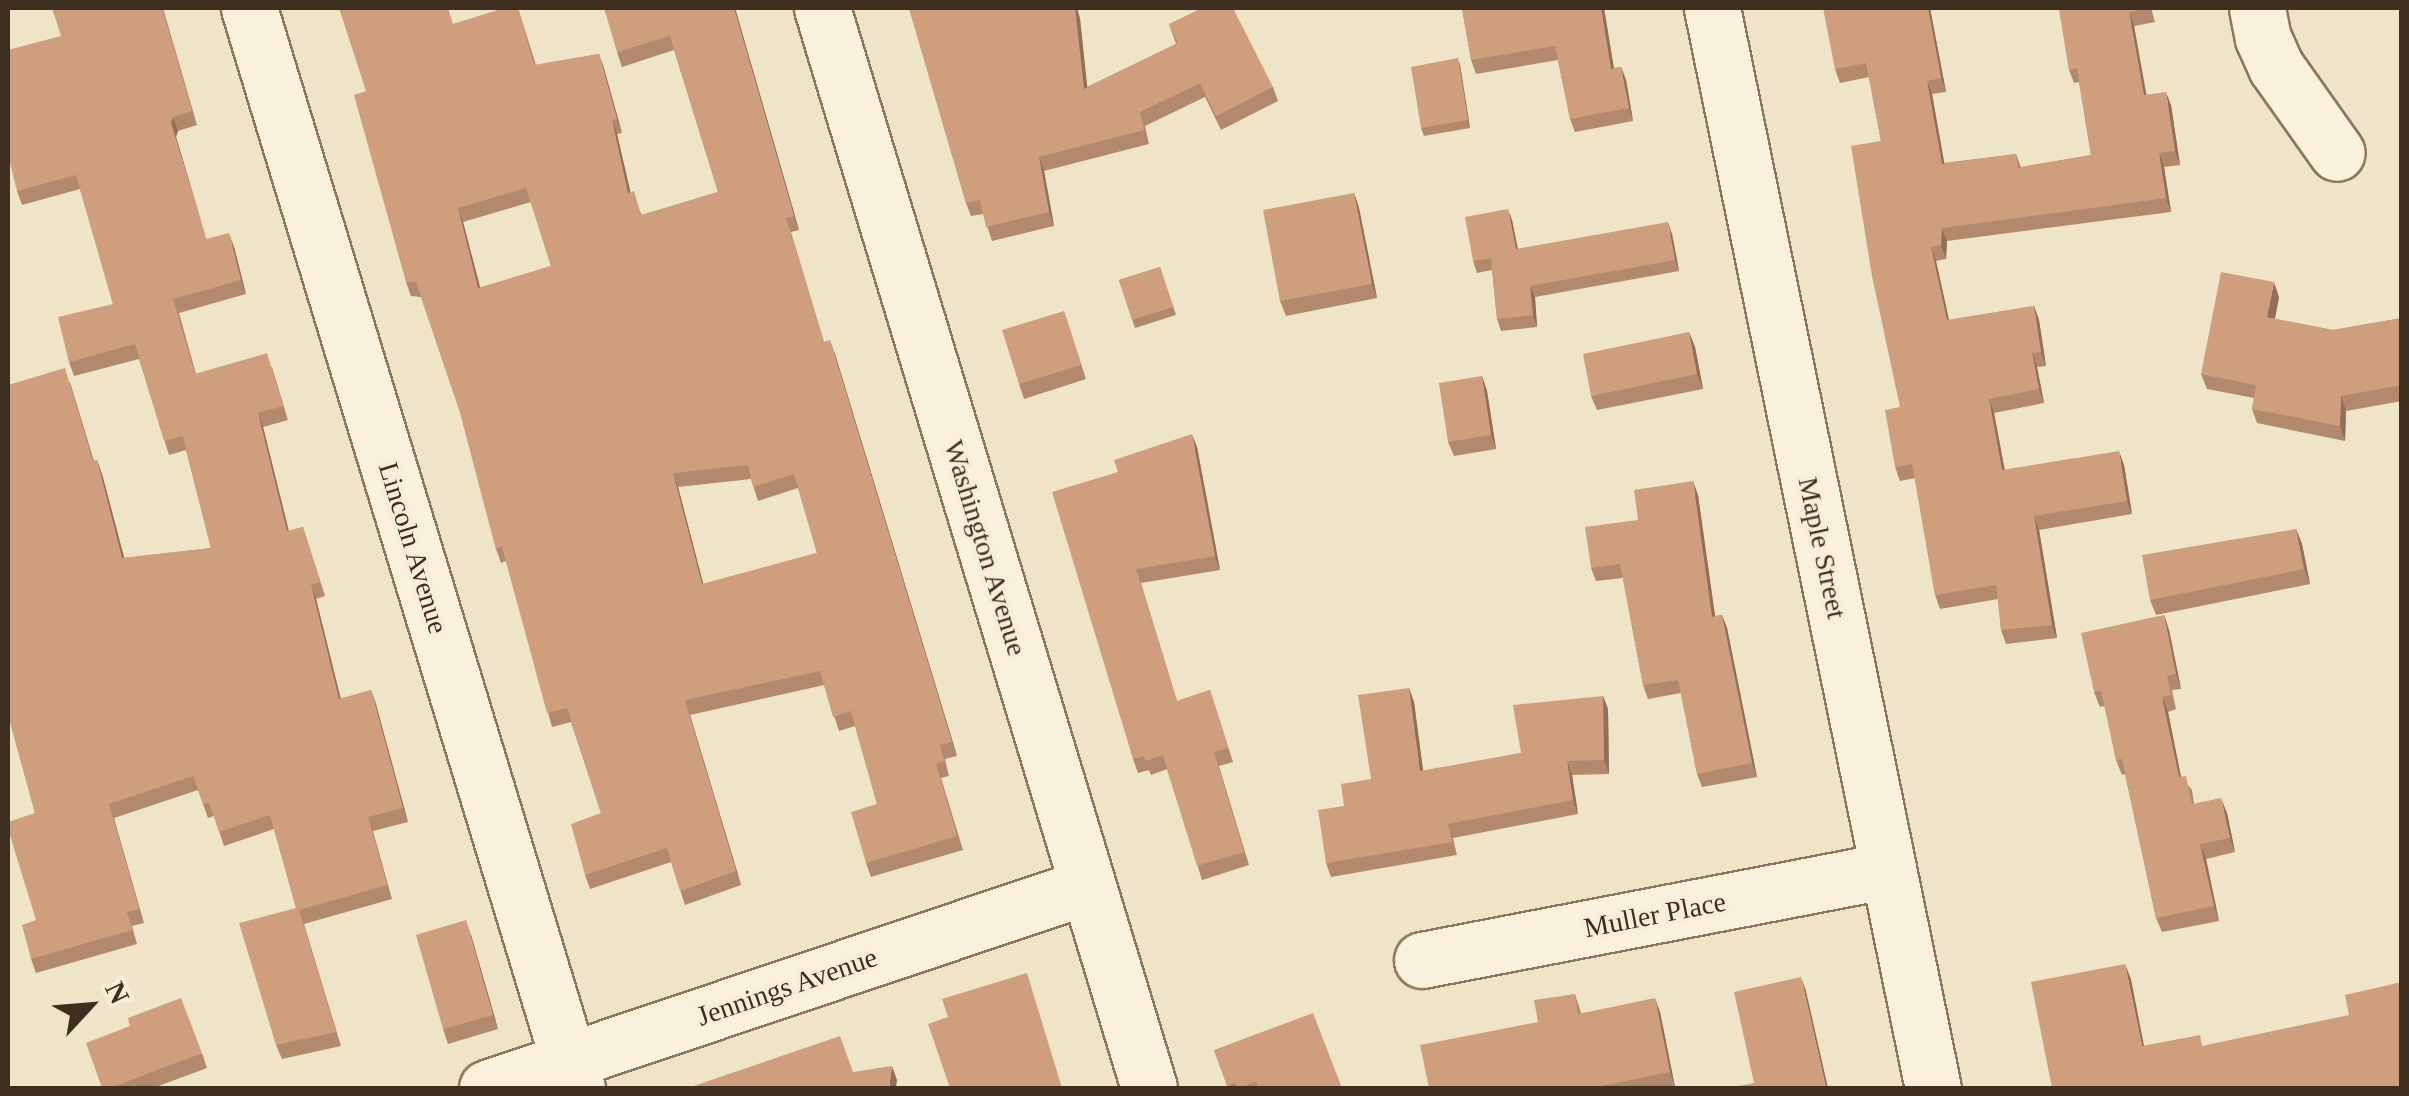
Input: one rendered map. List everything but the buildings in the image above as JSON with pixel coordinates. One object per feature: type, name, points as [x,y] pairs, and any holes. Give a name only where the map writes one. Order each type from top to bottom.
[{"type":"street","name":"Lincoln Avenue","points":[[249,8],[573,1075]]},
{"type":"street","name":"Washington Avenue","points":[[822,8],[1149,1088]]},
{"type":"street","name":"Maple Street","points":[[1712,8],[1933,1088]]},
{"type":"street","points":[[2256,8],[2276,68],[2338,152]]},
{"type":"street","name":"Muller Place","points":[[1422,960],[1888,870]]},
{"type":"street","name":"Jennings Avenue","points":[[487,1088],[573,1075],[1088,886]]}]
